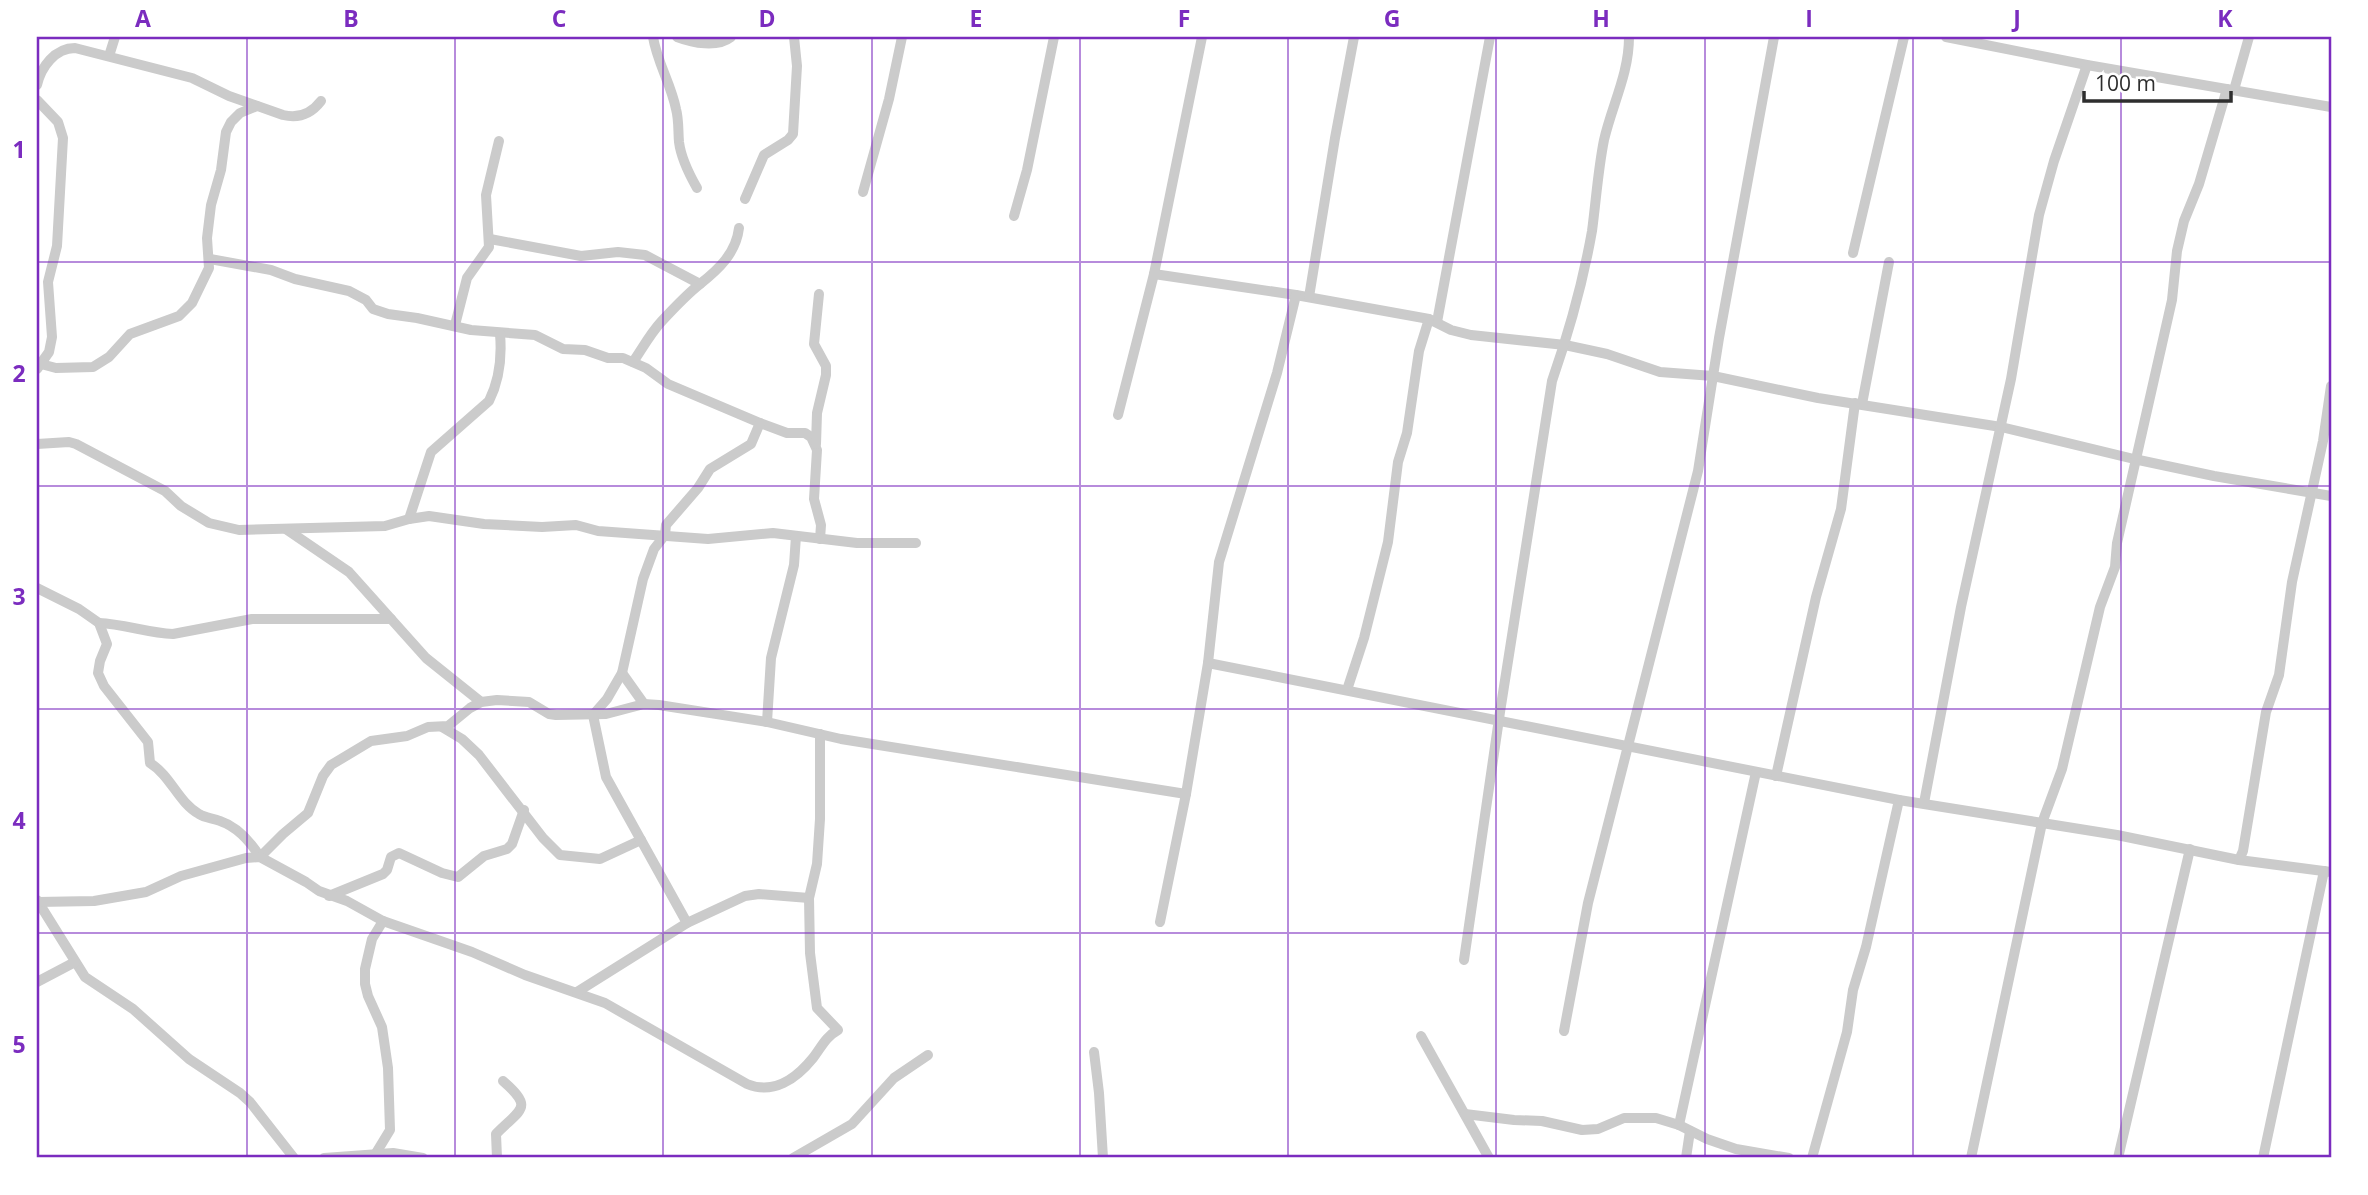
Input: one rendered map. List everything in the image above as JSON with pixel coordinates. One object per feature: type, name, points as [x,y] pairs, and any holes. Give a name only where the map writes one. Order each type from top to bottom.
[{"type":"street","points":[[109,56],[114,37]]},
{"type":"street","points":[[653,37],[655,51],[663,66],[677,110],[680,145],[697,188]]},
{"type":"street","points":[[677,37],[710,43],[723,42],[731,37]]},
{"type":"street","points":[[745,199],[764,155],[793,134],[797,66],[794,37]]},
{"type":"street","points":[[863,192],[889,99],[902,37]]},
{"type":"street","points":[[1014,216],[1027,170],[1054,37]]},
{"type":"street","points":[[1118,415],[1154,274],[1202,37]]},
{"type":"street","points":[[1309,297],[1332,151],[1354,37]]},
{"type":"street","points":[[1347,690],[1364,638],[1388,542],[1398,463],[1407,432],[1419,351],[1433,320],[1490,37]]},
{"type":"street","points":[[1464,960],[1552,381],[1565,345],[1584,272],[1603,144],[1624,78],[1629,37]]},
{"type":"street","points":[[1564,1031],[1588,903],[1695,485],[1774,37]]},
{"type":"street","points":[[1853,253],[1904,37]]},
{"type":"street","points":[[1946,37],[2087,65],[2331,107]]},
{"type":"street","points":[[2012,37],[2012,49]]},
{"type":"street","points":[[1971,1158],[2042,823],[2062,769],[2100,607],[2115,567],[2117,543],[2134,459],[2172,300],[2177,251],[2184,221],[2249,37]]},
{"type":"street","points":[[37,85],[40,72],[46,64],[64,49],[75,48],[192,78],[229,96],[291,117],[308,114],[321,101]]},
{"type":"street","points":[[1924,803],[1961,607],[2001,426],[2042,205],[2054,160],[2087,65]]},
{"type":"street","points":[[39,105],[58,122],[63,138],[57,246],[48,282],[52,337],[49,352],[39,366],[56,368],[93,367],[109,357],[130,334],[179,316],[192,303],[202,286],[210,259],[207,238],[226,132],[240,113],[257,106]]},
{"type":"street","points":[[455,325],[467,278],[489,247],[486,195],[499,141]]},
{"type":"street","points":[[633,362],[659,324],[729,257],[738,242],[739,228]]},
{"type":"street","points":[[490,239],[581,256],[618,252],[645,255],[700,284]]},
{"type":"street","points":[[210,259],[271,270],[295,279],[349,291],[366,300],[373,309],[388,314],[471,330],[534,335],[563,349],[585,350],[604,357],[624,358],[646,368],[668,384],[760,423],[787,433],[805,432],[816,444]]},
{"type":"street","points":[[1776,776],[1816,597],[1841,509],[1858,403],[1889,262]]},
{"type":"street","points":[[1154,274],[1309,297],[1433,320],[1451,330],[1471,335],[1565,345],[1607,354],[1660,372],[1713,376],[2001,426],[2214,476],[2331,496]]},
{"type":"street","points":[[820,294],[814,344],[825,364],[827,375],[817,413],[818,472],[814,499],[821,525],[820,539]]},
{"type":"street","points":[[1160,922],[1186,794],[1208,663],[1219,562],[1273,387],[1296,295]]},
{"type":"street","points":[[409,519],[431,452],[489,401],[495,390],[501,356],[500,334]]},
{"type":"street","points":[[2239,860],[2243,851],[2266,712],[2279,675],[2292,582],[2323,441],[2331,386]]},
{"type":"street","points":[[593,715],[607,699],[622,673],[643,579],[654,549],[665,535],[666,525],[698,488],[710,469],[746,449],[755,438],[760,423]]},
{"type":"street","points":[[37,444],[76,444],[165,491],[194,516],[209,523],[239,530],[385,526],[429,516],[484,524],[542,527],[576,525],[598,531],[708,539],[758,533],[857,543],[916,543]]},
{"type":"street","points":[[285,528],[349,572],[426,658],[481,702]]},
{"type":"street","points":[[767,722],[771,658],[794,565],[796,536]]},
{"type":"street","points":[[37,588],[79,609],[99,623],[160,634],[252,619],[391,619]]},
{"type":"street","points":[[99,623],[107,644],[98,673],[104,686],[148,741],[150,763],[165,773],[189,806],[200,816],[223,822],[247,838],[260,857],[330,896],[347,901],[383,921],[472,951],[525,975],[605,1003],[757,1088],[782,1084],[805,1067],[823,1042],[838,1030],[820,1012],[815,1000],[810,953],[809,898],[817,863],[820,819],[820,734]]},
{"type":"street","points":[[1208,663],[1899,800],[2190,849],[2239,860],[2328,872],[2263,1158]]},
{"type":"street","points":[[622,673],[644,704]]},
{"type":"street","points":[[38,901],[94,901],[146,892],[181,876],[246,858],[260,857],[308,813],[323,776],[331,765],[343,756],[371,741],[407,736],[428,727],[455,723],[461,715],[481,702],[497,700],[520,701],[539,707],[549,714],[613,713],[644,704],[767,722],[820,734],[1186,794]]},
{"type":"street","points":[[593,715],[606,778],[687,923]]},
{"type":"street","points":[[442,727],[462,739],[479,755],[555,852],[565,857],[600,859],[641,840]]},
{"type":"street","points":[[1686,1158],[1685,1128],[1756,772]]},
{"type":"street","points":[[1812,1158],[1847,1032],[1853,990],[1866,947],[1899,800]]},
{"type":"street","points":[[330,896],[383,874],[391,857],[399,853],[442,873],[458,877],[484,856],[507,849],[512,844],[523,810]]},
{"type":"street","points":[[2118,1158],[2190,849]]},
{"type":"street","points":[[577,992],[687,923],[745,895],[809,898]]},
{"type":"street","points":[[38,901],[85,977],[133,1009],[189,1059],[240,1093],[294,1158]]},
{"type":"street","points":[[376,1153],[390,1130],[388,1068],[382,1027],[365,984],[365,968],[373,939],[383,921]]},
{"type":"street","points":[[37,982],[75,962]]},
{"type":"street","points":[[1421,1036],[1489,1158]]},
{"type":"street","points":[[1094,1052],[1100,1093],[1103,1158]]},
{"type":"street","points":[[793,1158],[852,1124],[870,1108],[894,1078],[928,1055]]},
{"type":"street","points":[[498,1158],[496,1134],[519,1112],[522,1103],[520,1095],[503,1081]]},
{"type":"street","points":[[1465,1114],[1542,1121],[1582,1130],[1598,1129],[1624,1118],[1656,1118],[1736,1149],[1789,1158]]},
{"type":"street","points":[[324,1158],[376,1153],[423,1158]]}]
